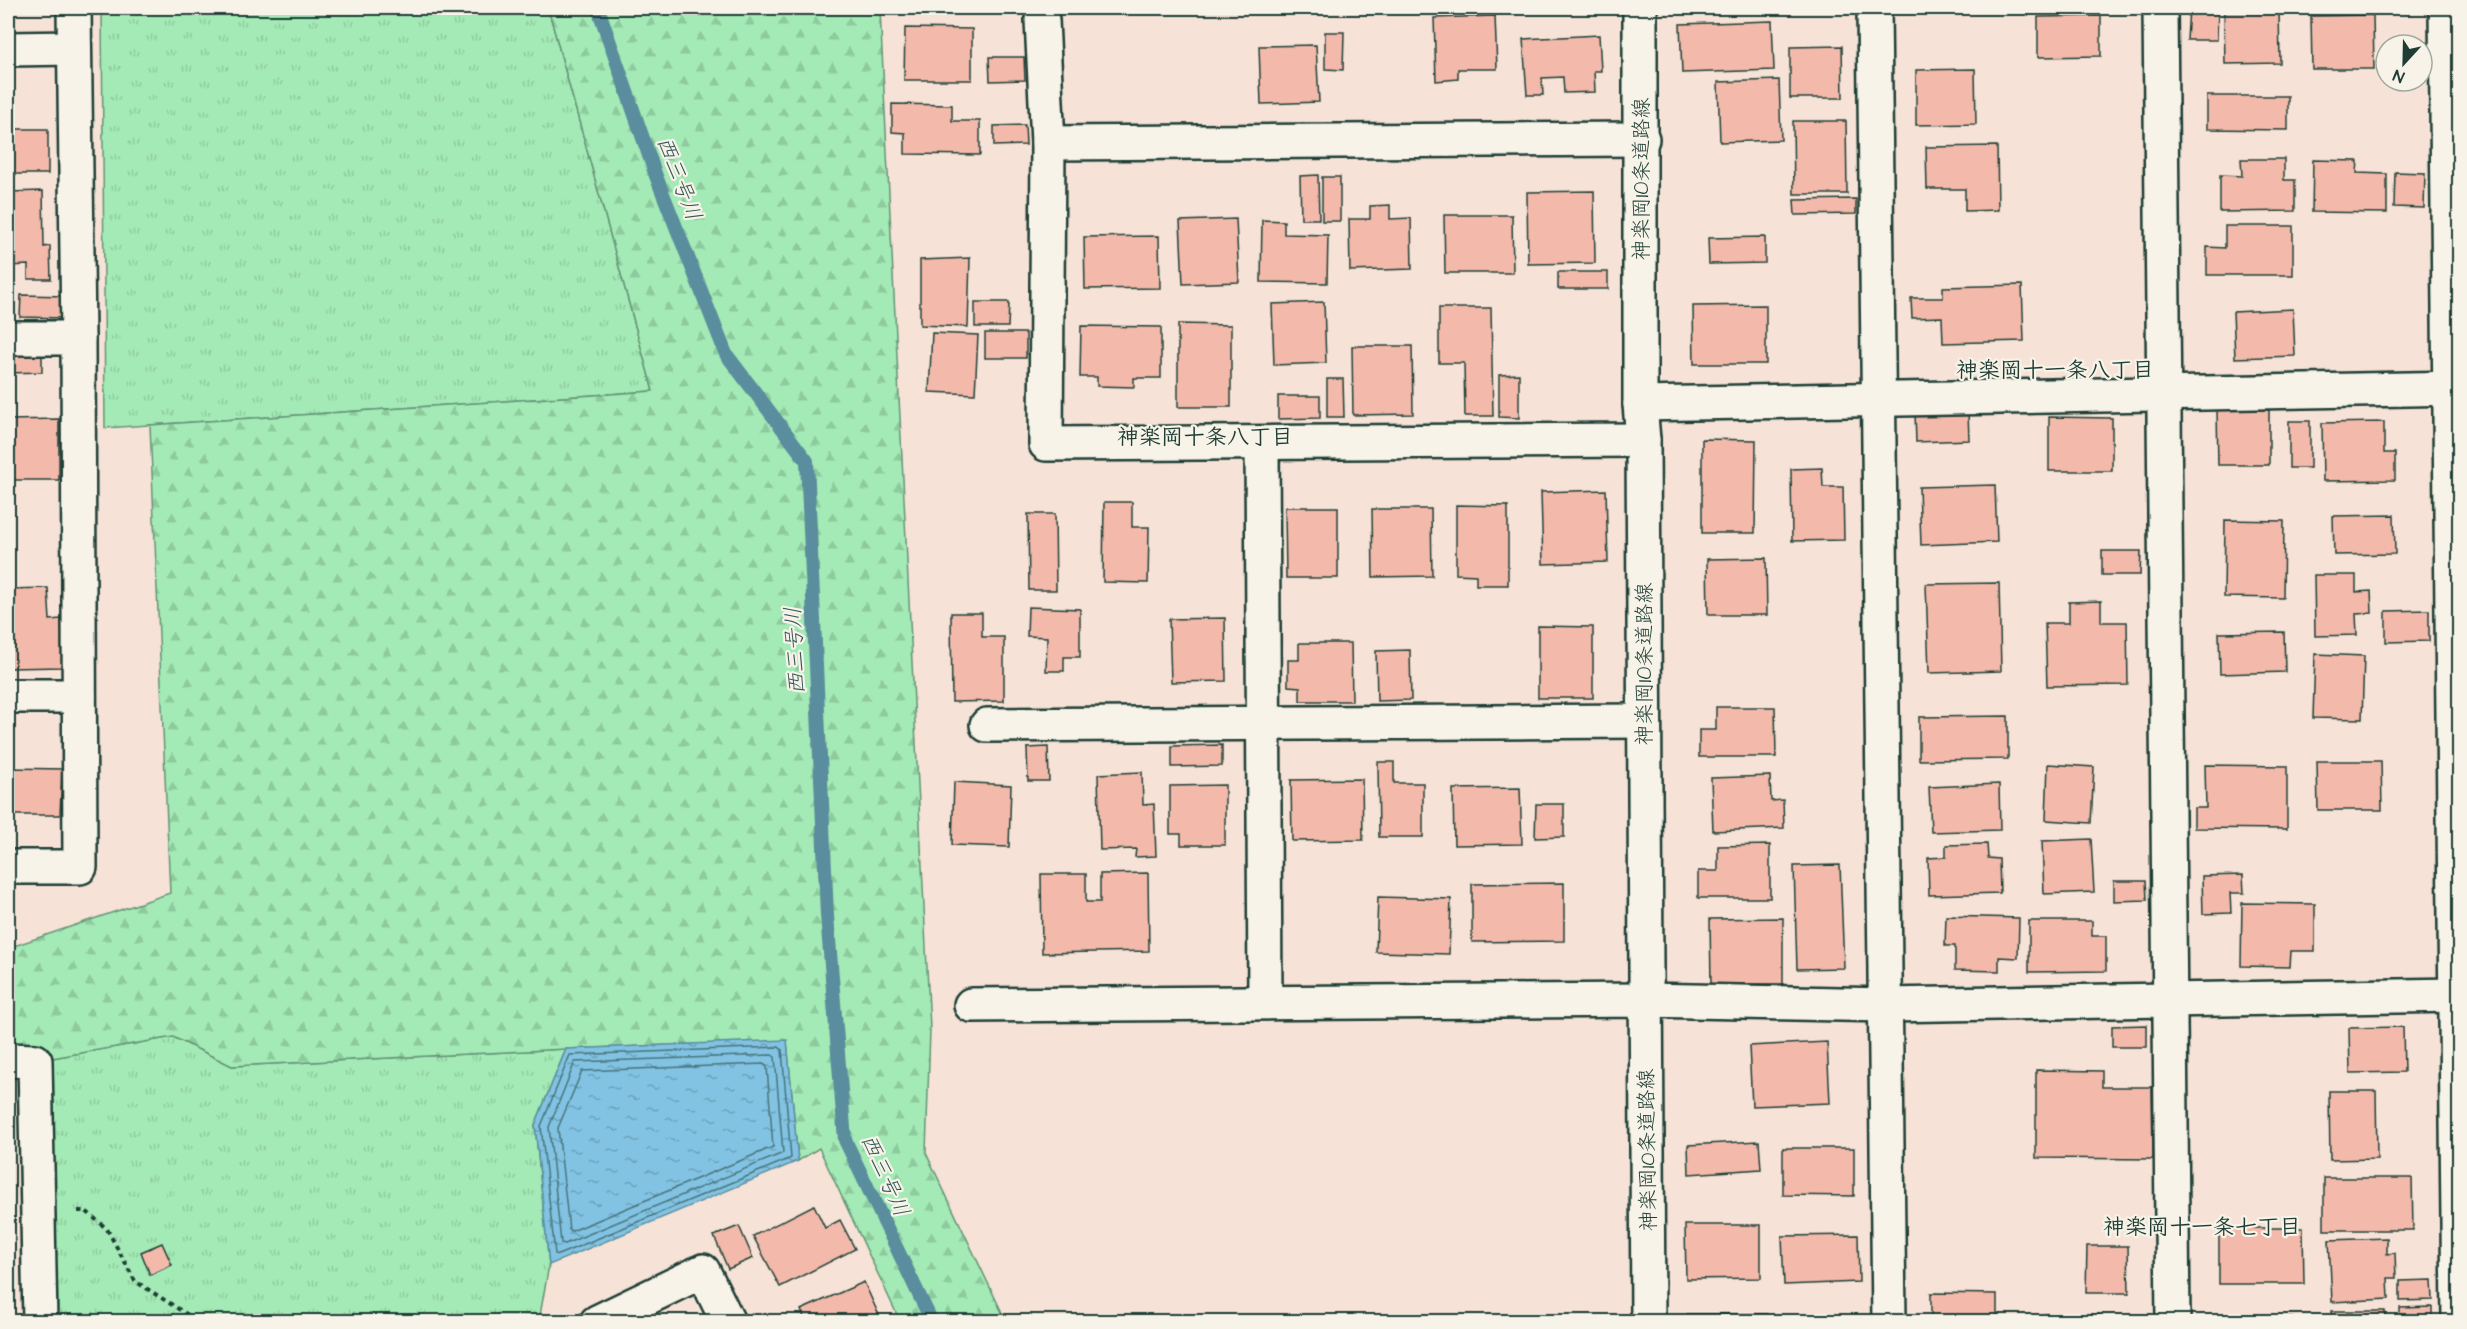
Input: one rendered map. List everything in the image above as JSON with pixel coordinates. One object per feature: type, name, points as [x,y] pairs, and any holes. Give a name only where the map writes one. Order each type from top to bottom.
[{"type":"street","points":[[8,867],[80,867],[74,8]]},
{"type":"street","name":"神楽岡10条道路線","points":[[1640,8],[1642,139],[1640,404],[1643,440],[1648,1322]]},
{"type":"street","points":[[1874,8],[1889,1322]]},
{"type":"street","points":[[2160,8],[2173,1322]]},
{"type":"street","points":[[2446,8],[2455,388],[2459,1322]]},
{"type":"street","points":[[1042,20],[1048,142],[1046,444],[1643,440]]},
{"type":"street","points":[[8,49],[74,48]]},
{"type":"street","points":[[1048,142],[1642,139]]},
{"type":"street","points":[[8,338],[78,338]]},
{"type":"street","points":[[1640,404],[2455,388]]},
{"type":"street","points":[[1262,443],[1265,1002]]},
{"type":"street","points":[[8,696],[79,696]]},
{"type":"street","points":[[987,725],[1644,720]]},
{"type":"street","points":[[970,1005],[1645,1000],[1886,1005],[2457,995]]},
{"type":"street","points":[[8,1060],[35,1061],[40,1322]]},
{"type":"street","points":[[597,1322],[703,1271],[728,1322]]},
{"type":"path","points":[[38,1212],[86,1211],[107,1229],[135,1281],[191,1317],[194,1322]]},
{"type":"green space","points":[[102,8],[548,8],[653,391],[105,428]]},
{"type":"green space","points":[[548,8],[880,10],[930,1029],[926,1153],[1006,1321],[900,1321],[819,1148],[798,1161],[787,1041],[566,1049],[232,1066],[173,1037],[35,1061],[8,1057],[8,948],[170,893],[150,425],[653,391]]},
{"type":"green space","points":[[173,1037],[232,1066],[566,1049],[535,1125],[549,1265],[539,1321],[40,1321],[35,1061]]},
{"type":"water","points":[[787,1040],[798,1161],[549,1265],[535,1125],[566,1049]]},
{"type":"building","points":[[2189,8],[2218,8],[2217,40],[2187,40]]},
{"type":"building","points":[[2279,10],[2280,63],[2225,64],[2224,11]]},
{"type":"building","points":[[2373,15],[2374,69],[2312,69],[2311,16]]},
{"type":"building","points":[[1495,16],[1497,69],[1458,69],[1458,79],[1436,81],[1434,18]]},
{"type":"building","points":[[2101,16],[2101,56],[2038,57],[2038,17]]},
{"type":"building","points":[[1772,21],[1774,70],[1682,73],[1680,24]]},
{"type":"building","points":[[905,28],[972,29],[972,80],[904,80]]},
{"type":"building","points":[[1325,32],[1344,32],[1343,70],[1325,69]]},
{"type":"building","points":[[1599,35],[1601,71],[1594,71],[1595,92],[1564,93],[1563,77],[1542,78],[1543,95],[1527,95],[1523,39]]},
{"type":"building","points":[[1316,45],[1319,102],[1261,104],[1259,46]]},
{"type":"building","points":[[1842,46],[1843,98],[1790,98],[1790,47]]},
{"type":"building","points":[[989,57],[1024,57],[1025,80],[990,81]]},
{"type":"building","points":[[1975,69],[1976,124],[1916,125],[1916,70]]},
{"type":"building","points":[[1779,80],[1781,140],[1720,142],[1718,82]]},
{"type":"building","points":[[2207,96],[2288,96],[2288,130],[2207,129]]},
{"type":"building","points":[[892,104],[952,105],[952,121],[980,121],[980,155],[905,154],[905,133],[892,132]]},
{"type":"building","points":[[1793,121],[1846,121],[1847,194],[1794,194]]},
{"type":"building","points":[[1025,125],[1026,145],[994,146],[994,126]]},
{"type":"building","points":[[8,129],[48,129],[48,174],[8,174]]},
{"type":"building","points":[[1997,146],[1998,210],[1965,211],[1965,189],[1927,189],[1926,147]]},
{"type":"building","points":[[2241,159],[2284,159],[2284,180],[2295,180],[2295,211],[2220,212],[2220,175],[2242,176]]},
{"type":"building","points":[[2313,160],[2358,161],[2357,173],[2387,174],[2387,213],[2312,212]]},
{"type":"building","points":[[2395,172],[2425,173],[2424,208],[2394,207]]},
{"type":"building","points":[[1318,175],[1319,219],[1301,219],[1300,176]]},
{"type":"building","points":[[1322,177],[1340,177],[1340,221],[1322,221]]},
{"type":"building","points":[[43,191],[44,247],[50,246],[51,279],[28,279],[28,265],[8,266],[8,192]]},
{"type":"building","points":[[1594,191],[1595,263],[1528,264],[1527,192]]},
{"type":"building","points":[[1856,199],[1856,214],[1795,215],[1794,200]]},
{"type":"building","points":[[1390,205],[1390,219],[1411,218],[1412,269],[1350,271],[1349,219],[1370,219],[1370,206]]},
{"type":"building","points":[[1444,215],[1512,215],[1513,273],[1445,273]]},
{"type":"building","points":[[1236,219],[1239,282],[1183,284],[1180,221]]},
{"type":"building","points":[[1262,220],[1284,221],[1284,234],[1328,235],[1327,283],[1261,282]]},
{"type":"building","points":[[2225,226],[2293,226],[2293,275],[2207,275],[2207,247],[2225,248]]},
{"type":"building","points":[[1159,236],[1160,288],[1085,289],[1084,237]]},
{"type":"building","points":[[1765,237],[1765,263],[1709,264],[1708,238]]},
{"type":"building","points":[[970,258],[968,327],[920,325],[920,260]]},
{"type":"building","points":[[1558,272],[1608,272],[1608,289],[1558,289]]},
{"type":"building","points":[[2022,285],[2024,341],[1943,343],[1942,317],[1912,318],[1911,298],[1943,298],[1943,287]]},
{"type":"building","points":[[21,295],[66,296],[65,318],[20,317]]},
{"type":"building","points":[[975,302],[1009,302],[1008,327],[975,327]]},
{"type":"building","points":[[1324,302],[1326,363],[1274,365],[1272,304]]},
{"type":"building","points":[[1766,305],[1766,364],[1694,364],[1693,306]]},
{"type":"building","points":[[1439,308],[1491,308],[1493,416],[1465,416],[1464,363],[1439,363]]},
{"type":"building","points":[[2293,309],[2295,356],[2235,358],[2233,312]]},
{"type":"building","points":[[1178,324],[1231,325],[1231,407],[1178,407]]},
{"type":"building","points":[[1081,326],[1161,327],[1161,378],[1134,378],[1134,387],[1097,386],[1097,377],[1080,377]]},
{"type":"building","points":[[932,333],[978,335],[975,394],[929,392]]},
{"type":"building","points":[[985,333],[1026,333],[1026,358],[985,358]]},
{"type":"building","points":[[1352,346],[1412,346],[1413,414],[1353,415]]},
{"type":"building","points":[[42,350],[42,372],[8,373],[8,351]]},
{"type":"building","points":[[1519,374],[1519,418],[1499,417],[1499,375]]},
{"type":"building","points":[[1327,379],[1343,379],[1344,417],[1327,417]]},
{"type":"building","points":[[1278,396],[1320,396],[1320,418],[1278,419]]},
{"type":"building","points":[[2217,410],[2269,410],[2269,465],[2218,465]]},
{"type":"building","points":[[1968,412],[1969,440],[1916,442],[1915,413]]},
{"type":"building","points":[[2049,417],[2112,418],[2112,471],[2049,471]]},
{"type":"building","points":[[59,419],[59,480],[8,480],[8,420]]},
{"type":"building","points":[[2289,421],[2310,421],[2310,468],[2289,468]]},
{"type":"building","points":[[2384,422],[2384,453],[2395,453],[2395,480],[2323,481],[2322,423]]},
{"type":"building","points":[[1702,439],[1756,440],[1755,533],[1702,533]]},
{"type":"building","points":[[1822,468],[1823,487],[1843,487],[1844,540],[1792,541],[1791,469]]},
{"type":"building","points":[[1995,485],[1997,542],[1921,545],[1919,487]]},
{"type":"building","points":[[1606,490],[1608,562],[1543,564],[1541,492]]},
{"type":"building","points":[[1104,502],[1132,502],[1132,527],[1149,527],[1148,583],[1103,582]]},
{"type":"building","points":[[1456,505],[1508,506],[1508,585],[1476,585],[1476,575],[1456,574]]},
{"type":"building","points":[[1285,507],[1338,507],[1338,578],[1286,578]]},
{"type":"building","points":[[1372,509],[1431,509],[1432,576],[1373,577]]},
{"type":"building","points":[[1028,514],[1055,514],[1056,590],[1029,590]]},
{"type":"building","points":[[2394,515],[2395,554],[2334,555],[2333,516]]},
{"type":"building","points":[[2225,520],[2284,521],[2283,598],[2224,597]]},
{"type":"building","points":[[2102,551],[2141,551],[2140,575],[2102,575]]},
{"type":"building","points":[[1766,558],[1767,615],[1708,615],[1707,559]]},
{"type":"building","points":[[2314,575],[2356,575],[2356,592],[2371,591],[2372,613],[2356,614],[2357,635],[2315,636]]},
{"type":"building","points":[[1999,583],[2001,671],[1929,673],[1926,584]]},
{"type":"building","points":[[48,588],[50,620],[61,619],[63,667],[8,668],[8,589]]},
{"type":"building","points":[[2101,601],[2101,622],[2127,622],[2128,685],[2047,686],[2045,623],[2069,623],[2069,602]]},
{"type":"building","points":[[1028,607],[1080,609],[1080,657],[1064,657],[1064,671],[1046,671],[1047,637],[1027,636]]},
{"type":"building","points":[[2429,610],[2429,641],[2386,642],[2386,611]]},
{"type":"building","points":[[951,613],[982,613],[982,637],[1004,637],[1004,701],[952,702]]},
{"type":"building","points":[[1225,618],[1226,681],[1171,682],[1169,619]]},
{"type":"building","points":[[1538,626],[1593,627],[1593,698],[1538,698]]},
{"type":"building","points":[[2284,632],[2285,672],[2220,674],[2219,633]]},
{"type":"building","points":[[1299,643],[1351,643],[1352,701],[1300,701],[1300,687],[1288,686],[1288,660],[1299,660]]},
{"type":"building","points":[[1410,650],[1411,700],[1377,701],[1376,651]]},
{"type":"building","points":[[2315,654],[2364,656],[2362,719],[2313,718]]},
{"type":"building","points":[[1716,707],[1775,707],[1776,757],[1699,757],[1699,730],[1716,730]]},
{"type":"building","points":[[2008,716],[2008,759],[1919,760],[1919,717]]},
{"type":"building","points":[[1222,745],[1222,766],[1172,767],[1172,746]]},
{"type":"building","points":[[1048,747],[1049,781],[1028,781],[1027,748]]},
{"type":"building","points":[[2317,761],[2381,761],[2382,810],[2318,810]]},
{"type":"building","points":[[1378,762],[1394,762],[1394,783],[1423,783],[1423,837],[1379,837]]},
{"type":"building","points":[[2048,764],[2094,767],[2091,823],[2046,820]]},
{"type":"building","points":[[2205,765],[2287,766],[2287,829],[2194,828],[2194,808],[2206,808]]},
{"type":"building","points":[[8,768],[62,769],[60,815],[8,815]]},
{"type":"building","points":[[1142,772],[1143,805],[1154,804],[1156,856],[1135,857],[1136,849],[1100,850],[1098,774]]},
{"type":"building","points":[[1770,776],[1771,801],[1783,800],[1784,828],[1713,831],[1711,778]]},
{"type":"building","points":[[1362,779],[1363,840],[1292,841],[1291,780]]},
{"type":"building","points":[[954,782],[1011,785],[1009,847],[952,845]]},
{"type":"building","points":[[1999,784],[2000,830],[1931,832],[1929,787]]},
{"type":"building","points":[[1225,785],[1225,845],[1181,845],[1181,834],[1170,834],[1170,786]]},
{"type":"building","points":[[1520,788],[1522,844],[1454,845],[1453,789]]},
{"type":"building","points":[[1536,804],[1564,804],[1564,837],[1535,838]]},
{"type":"building","points":[[2091,839],[2094,892],[2044,894],[2042,841]]},
{"type":"building","points":[[1987,844],[1988,858],[1999,859],[2000,893],[1929,895],[1928,858],[1946,857],[1946,845]]},
{"type":"building","points":[[1770,845],[1770,898],[1698,898],[1698,871],[1718,871],[1718,846]]},
{"type":"building","points":[[1840,865],[1844,968],[1797,969],[1794,866]]},
{"type":"building","points":[[1148,873],[1149,951],[1042,953],[1041,874],[1086,874],[1086,902],[1100,902],[1100,874]]},
{"type":"building","points":[[2243,875],[2244,893],[2230,893],[2231,913],[2203,914],[2202,876]]},
{"type":"building","points":[[2114,881],[2146,881],[2147,900],[2114,901]]},
{"type":"building","points":[[1564,883],[1564,941],[1472,942],[1472,884]]},
{"type":"building","points":[[1378,897],[1451,899],[1449,954],[1376,952]]},
{"type":"building","points":[[2242,903],[2315,904],[2315,951],[2291,951],[2290,967],[2241,966]]},
{"type":"building","points":[[1946,916],[2019,918],[2018,958],[1999,957],[1999,971],[1955,970],[1955,946],[1945,946]]},
{"type":"building","points":[[1783,918],[1783,984],[1711,984],[1710,919]]},
{"type":"building","points":[[2029,921],[2092,921],[2092,936],[2106,936],[2106,971],[2029,972]]},
{"type":"building","points":[[2147,1025],[2147,1047],[2112,1047],[2112,1026]]},
{"type":"building","points":[[2403,1027],[2404,1072],[2350,1073],[2349,1028]]},
{"type":"building","points":[[1827,1042],[1830,1103],[1752,1106],[1749,1046]]},
{"type":"building","points":[[2036,1070],[2102,1071],[2102,1087],[2152,1087],[2153,1159],[2036,1158]]},
{"type":"building","points":[[2329,1091],[2376,1091],[2377,1159],[2330,1160]]},
{"type":"building","points":[[1759,1141],[1761,1169],[1689,1174],[1688,1145]]},
{"type":"building","points":[[1783,1148],[1854,1148],[1854,1196],[1783,1195]]},
{"type":"building","points":[[2324,1178],[2412,1178],[2413,1230],[2324,1230]]},
{"type":"building","points":[[814,1205],[825,1228],[840,1220],[855,1249],[780,1287],[753,1236]]},
{"type":"building","points":[[1685,1225],[1761,1225],[1761,1278],[1686,1279]]},
{"type":"building","points":[[739,1226],[753,1258],[728,1269],[714,1236]]},
{"type":"building","points":[[2219,1228],[2303,1228],[2304,1284],[2219,1284]]},
{"type":"building","points":[[1858,1235],[1859,1282],[1784,1285],[1782,1236]]},
{"type":"building","points":[[2387,1238],[2387,1254],[2395,1253],[2396,1278],[2388,1278],[2389,1299],[2332,1302],[2329,1240]]},
{"type":"building","points":[[162,1243],[172,1265],[150,1275],[141,1252]]},
{"type":"building","points":[[2087,1246],[2128,1246],[2129,1293],[2086,1293]]},
{"type":"building","points":[[2432,1280],[2433,1300],[2400,1301],[2400,1281]]},
{"type":"building","points":[[864,1282],[882,1322],[806,1322],[801,1310]]},
{"type":"building","points":[[1931,1293],[1997,1294],[1997,1322],[1931,1322]]},
{"type":"building","points":[[2432,1307],[2432,1322],[2400,1322],[2400,1308]]},
{"type":"building","points":[[2332,1311],[2385,1311],[2385,1322],[2333,1322]]},
{"type":"building","points":[[1687,1314],[1767,1314],[1767,1322],[1687,1322]]},
{"type":"building","points":[[2045,1314],[2099,1315],[2099,1322],[2045,1322]]},
{"type":"building","points":[[2237,1317],[2292,1318],[2292,1322],[2237,1322]]},
{"type":"waterway","name":"西三号川","points":[[598,8],[656,176],[726,354],[807,461],[827,915],[845,1140],[932,1322]]},
{"type":"district","name":"神楽岡十一条八丁目","points":[[2055,369]]},
{"type":"district","name":"神楽岡十条八丁目","points":[[1205,436]]},
{"type":"district","name":"神楽岡十一条七丁目","points":[[2202,1226]]}]
